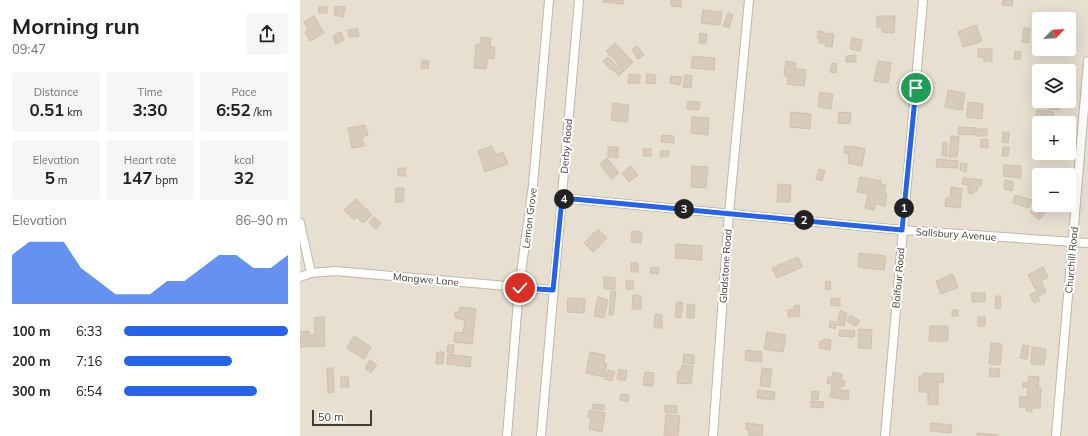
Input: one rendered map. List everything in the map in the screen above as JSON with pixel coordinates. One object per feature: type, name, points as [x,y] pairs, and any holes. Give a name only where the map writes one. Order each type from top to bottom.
[{"type":"street","name":"Lemon Grove","points":[[507,436],[520,288],[533,185],[550,0]]},
{"type":"street","name":"Derby Road","points":[[541,436],[579,0]]},
{"type":"street","name":"Gladstone Road","points":[[713,436],[729,213],[749,0]]},
{"type":"street","name":"Balfour Road","points":[[885,436],[923,0]]},
{"type":"street","name":"Churchill Road","points":[[1056,436],[1088,60]]},
{"type":"street","name":"Sallsbury Avenue","points":[[562,198],[902,230],[1088,243]]},
{"type":"street","points":[[300,222],[310,273]]},
{"type":"street","name":"Mangwe Lane","points":[[300,277],[310,273],[334,271],[553,290]]},
{"type":"shaded area","points":[[300,0],[1088,0],[1088,436],[300,436]]},
{"type":"building","points":[[603,0],[623,0],[623,4],[603,2]]},
{"type":"building","points":[[671,0],[681,0],[681,7],[671,6]]},
{"type":"building","points":[[1003,0],[1013,0],[1012,6],[1002,5]]},
{"type":"building","points":[[335,6],[345,7],[343,17],[334,15]]},
{"type":"building","points":[[319,7],[327,7],[327,13],[319,13]]},
{"type":"building","points":[[703,10],[722,12],[720,25],[701,23]]},
{"type":"building","points":[[728,13],[733,15],[729,28],[723,26]]},
{"type":"building","points":[[314,16],[324,33],[310,41],[305,32],[308,30],[304,22]]},
{"type":"building","points":[[877,16],[895,16],[894,33],[882,32],[882,27],[877,27]]},
{"type":"building","points":[[976,25],[982,41],[963,47],[958,32]]},
{"type":"building","points":[[358,28],[359,36],[349,37],[348,30]]},
{"type":"building","points":[[1024,28],[1030,29],[1028,43],[1022,42]]},
{"type":"building","points":[[818,31],[825,32],[824,43],[819,43],[820,38],[817,38]]},
{"type":"building","points":[[341,32],[344,40],[336,44],[333,36]]},
{"type":"building","points":[[700,33],[707,34],[706,44],[699,43]]},
{"type":"building","points":[[827,33],[834,34],[832,47],[825,46]]},
{"type":"building","points":[[481,37],[491,38],[490,47],[495,47],[494,59],[487,58],[486,69],[474,68],[476,44],[480,45]]},
{"type":"building","points":[[852,38],[862,40],[860,51],[850,49]]},
{"type":"building","points":[[615,43],[633,62],[619,76],[613,70],[619,65],[606,51]]},
{"type":"building","points":[[637,46],[644,55],[638,59],[632,50]]},
{"type":"building","points":[[978,49],[992,49],[992,62],[984,61],[984,57],[978,57]]},
{"type":"building","points":[[1015,51],[1021,52],[1020,60],[1014,59]]},
{"type":"building","points":[[856,55],[856,62],[846,62],[846,56]]},
{"type":"building","points":[[693,56],[715,58],[714,70],[691,68]]},
{"type":"building","points":[[608,57],[616,65],[611,70],[603,61]]},
{"type":"building","points":[[422,60],[429,61],[428,69],[421,68]]},
{"type":"building","points":[[786,61],[796,63],[795,69],[806,70],[804,86],[787,84],[788,76],[784,76]]},
{"type":"building","points":[[878,61],[891,63],[888,83],[874,81]]},
{"type":"building","points":[[832,63],[837,64],[836,73],[830,72]]},
{"type":"building","points":[[629,74],[640,75],[640,83],[628,83]]},
{"type":"building","points":[[647,74],[656,75],[655,84],[646,83]]},
{"type":"building","points":[[685,75],[692,76],[691,88],[683,87]]},
{"type":"building","points":[[671,76],[682,77],[680,85],[670,83]]},
{"type":"building","points":[[948,90],[965,93],[962,110],[945,107]]},
{"type":"building","points":[[820,92],[833,94],[831,109],[818,107]]},
{"type":"building","points":[[688,101],[700,102],[699,110],[687,109]]},
{"type":"building","points":[[968,102],[983,104],[982,119],[967,117]]},
{"type":"building","points":[[613,103],[629,105],[627,122],[611,120]]},
{"type":"building","points":[[1047,108],[1059,108],[1059,110]]},
{"type":"building","points":[[1037,110],[1054,112],[1054,116],[1035,116]]},
{"type":"building","points":[[791,112],[811,114],[810,129],[790,127]]},
{"type":"building","points":[[839,112],[851,113],[850,124],[838,123]]},
{"type":"building","points":[[692,117],[709,118],[708,135],[691,133]]},
{"type":"building","points":[[365,125],[368,135],[362,137],[364,146],[352,148],[348,128]]},
{"type":"building","points":[[959,127],[976,128],[975,135],[958,134]]},
{"type":"building","points":[[977,129],[987,129],[987,136],[977,136]]},
{"type":"building","points":[[1003,132],[1009,133],[1008,143],[1002,142]]},
{"type":"building","points":[[662,135],[674,136],[674,143],[661,142]]},
{"type":"building","points":[[951,136],[959,137],[957,157],[949,157]]},
{"type":"building","points":[[981,139],[988,139],[988,148],[980,147]]},
{"type":"building","points":[[943,142],[947,143],[947,156],[942,156]]},
{"type":"building","points":[[492,146],[495,155],[503,152],[508,164],[485,172],[478,151]]},
{"type":"building","points":[[845,146],[865,149],[862,166],[848,163],[849,154],[844,153]]},
{"type":"building","points":[[608,147],[618,147],[618,158],[608,157]]},
{"type":"building","points":[[1003,147],[1009,147],[1008,156],[1002,156]]},
{"type":"building","points":[[643,149],[651,149],[651,156],[643,156]]},
{"type":"building","points":[[661,151],[669,151],[668,157],[660,157]]},
{"type":"building","points":[[607,158],[619,173],[611,179],[600,164]]},
{"type":"building","points":[[937,159],[958,161],[957,168],[936,167]]},
{"type":"building","points":[[961,163],[967,164],[966,172],[960,170]]},
{"type":"building","points":[[1004,165],[1021,166],[1021,178],[1003,176]]},
{"type":"building","points":[[631,166],[638,175],[629,182],[622,173]]},
{"type":"building","points":[[692,166],[708,167],[706,188],[691,187]]},
{"type":"building","points":[[398,168],[406,168],[405,176],[398,176]]},
{"type":"building","points":[[819,169],[825,171],[822,181],[816,179]]},
{"type":"building","points":[[860,177],[881,181],[880,184],[886,185],[884,193],[887,194],[885,206],[875,204],[874,210],[865,208],[868,194],[857,192]]},
{"type":"building","points":[[963,178],[982,180],[981,186],[978,186],[977,191],[974,190],[973,194],[968,193],[968,185],[962,184]]},
{"type":"building","points":[[1005,180],[1014,182],[1012,191],[1004,189]]},
{"type":"building","points":[[778,184],[791,185],[790,202],[777,202]]},
{"type":"building","points":[[951,187],[962,189],[960,208],[945,206],[946,198],[950,198]]},
{"type":"building","points":[[396,188],[404,188],[403,202],[395,202]]},
{"type":"building","points":[[1015,195],[1032,200],[1029,208],[1013,203]]},
{"type":"building","points":[[356,199],[372,215],[363,223],[357,217],[354,220],[344,210]]},
{"type":"building","points":[[1032,210],[1032,212],[1046,212],[1039,220],[1030,212]]},
{"type":"building","points":[[374,217],[381,223],[376,229],[369,223]]},
{"type":"building","points":[[598,229],[607,238],[593,252],[584,243]]},
{"type":"building","points":[[632,231],[642,232],[641,243],[631,242]]},
{"type":"building","points":[[676,244],[702,246],[702,260],[675,258]]},
{"type":"building","points":[[859,253],[886,256],[884,270],[858,267]]},
{"type":"building","points":[[798,257],[802,267],[777,278],[772,268]]},
{"type":"building","points":[[631,263],[638,263],[638,272],[631,272]]},
{"type":"building","points":[[651,267],[659,268],[658,274],[650,273]]},
{"type":"building","points":[[1043,267],[1048,277],[1041,281],[1046,292],[1039,296],[1028,275]]},
{"type":"building","points":[[953,274],[958,287],[941,294],[936,281]]},
{"type":"building","points":[[604,277],[615,278],[615,289],[604,289]]},
{"type":"building","points":[[626,281],[633,281],[633,289],[626,289]]},
{"type":"building","points":[[826,281],[831,282],[830,290],[825,289]]},
{"type":"building","points":[[611,291],[616,291],[613,315],[609,315]]},
{"type":"building","points":[[1035,292],[1040,300],[1034,303],[1030,295]]},
{"type":"building","points":[[972,293],[985,293],[985,302],[972,302]]},
{"type":"building","points":[[633,295],[641,296],[641,309],[632,309]]},
{"type":"building","points":[[996,296],[1001,296],[1000,309],[995,308]]},
{"type":"building","points":[[598,297],[608,300],[604,318],[594,316]]},
{"type":"building","points":[[568,298],[585,299],[584,313],[567,312]]},
{"type":"building","points":[[831,298],[840,299],[840,306],[831,305]]},
{"type":"building","points":[[677,302],[683,303],[681,318],[675,317]]},
{"type":"building","points":[[687,304],[695,305],[694,318],[687,318]]},
{"type":"building","points":[[799,305],[800,316],[788,317],[788,310],[794,309],[794,306]]},
{"type":"building","points":[[460,307],[476,309],[472,344],[454,342],[455,332],[463,333],[465,320],[455,318],[455,312],[459,312]]},
{"type":"building","points":[[952,310],[958,310],[958,316],[952,316]]},
{"type":"building","points":[[840,311],[847,313],[844,326],[837,325]]},
{"type":"building","points":[[655,314],[662,315],[662,328],[654,328]]},
{"type":"building","points":[[850,315],[860,321],[856,326],[847,321]]},
{"type":"building","points":[[324,317],[325,346],[300,347],[300,332],[309,331],[310,335],[315,335],[314,318]]},
{"type":"building","points":[[978,317],[985,317],[985,326],[978,326]]},
{"type":"building","points":[[830,321],[836,322],[835,329],[829,327]]},
{"type":"building","points":[[930,326],[948,326],[948,341],[929,341]]},
{"type":"building","points":[[859,329],[872,330],[871,349],[858,348]]},
{"type":"building","points":[[840,330],[855,331],[854,337],[839,336]]},
{"type":"building","points":[[767,332],[786,335],[783,352],[764,349]]},
{"type":"building","points":[[354,336],[371,347],[364,359],[347,348]]},
{"type":"building","points":[[824,339],[831,340],[830,350],[819,348],[820,341],[823,341]]},
{"type":"building","points":[[991,343],[1002,344],[1000,365],[989,364]]},
{"type":"building","points":[[448,345],[454,345],[453,353],[447,352]]},
{"type":"building","points":[[1023,345],[1029,346],[1027,359],[1020,358]]},
{"type":"building","points":[[1032,347],[1046,349],[1044,365],[1031,364]]},
{"type":"building","points":[[746,350],[762,352],[761,362],[745,360]]},
{"type":"building","points":[[437,352],[444,352],[443,364],[436,364]]},
{"type":"building","points":[[590,352],[605,355],[604,364],[607,364],[604,377],[586,373]]},
{"type":"building","points":[[448,354],[471,357],[470,367],[447,364]]},
{"type":"building","points":[[684,354],[694,355],[694,364],[683,363]]},
{"type":"building","points":[[370,360],[377,365],[371,373],[365,368]]},
{"type":"building","points":[[682,365],[693,366],[691,384],[677,383],[678,371],[681,371]]},
{"type":"building","points":[[327,368],[333,368],[334,392],[328,393]]},
{"type":"building","points":[[762,368],[772,369],[770,387],[760,386]]},
{"type":"building","points":[[990,368],[1000,369],[999,377],[989,376]]},
{"type":"building","points":[[619,369],[627,371],[625,381],[617,379]]},
{"type":"building","points":[[608,370],[615,372],[612,381],[605,379]]},
{"type":"building","points":[[645,372],[654,373],[653,386],[643,385]]},
{"type":"building","points":[[833,372],[842,374],[841,380],[845,381],[844,386],[841,386],[840,390],[849,391],[848,400],[830,397],[832,384],[827,383],[828,377],[832,377]]},
{"type":"building","points":[[923,373],[944,374],[943,383],[938,382],[938,405],[928,404],[928,392],[919,392],[919,376],[923,376]]},
{"type":"building","points":[[1029,376],[1039,377],[1038,388],[1041,388],[1040,408],[1032,408],[1032,412],[1026,411],[1026,407],[1019,407],[1020,396],[1027,397],[1028,387],[1023,387],[1023,383],[1028,383]]},
{"type":"building","points":[[341,377],[348,377],[349,387],[341,387]]},
{"type":"building","points":[[758,390],[775,392],[774,400],[757,398]]},
{"type":"building","points":[[812,391],[819,392],[818,400],[811,399]]},
{"type":"building","points":[[621,394],[629,395],[628,402],[620,400]]},
{"type":"building","points":[[811,401],[824,402],[823,408],[811,407]]},
{"type":"building","points":[[593,404],[604,405],[604,410],[592,409]]},
{"type":"building","points":[[665,405],[677,406],[677,413],[665,412]]},
{"type":"building","points":[[589,410],[605,413],[602,432],[589,429],[591,418],[588,418]]},
{"type":"building","points":[[666,414],[680,416],[678,436],[664,436]]},
{"type":"building","points":[[746,423],[763,425],[762,436],[749,436],[749,430],[746,430]]},
{"type":"building","points":[[931,423],[952,425],[951,433],[930,431]]},
{"type":"building","points":[[977,433],[998,435],[998,436],[977,436]]},
{"type":"route","points":[[520,288],[553,290],[562,198],[902,230],[916,88]]}]
